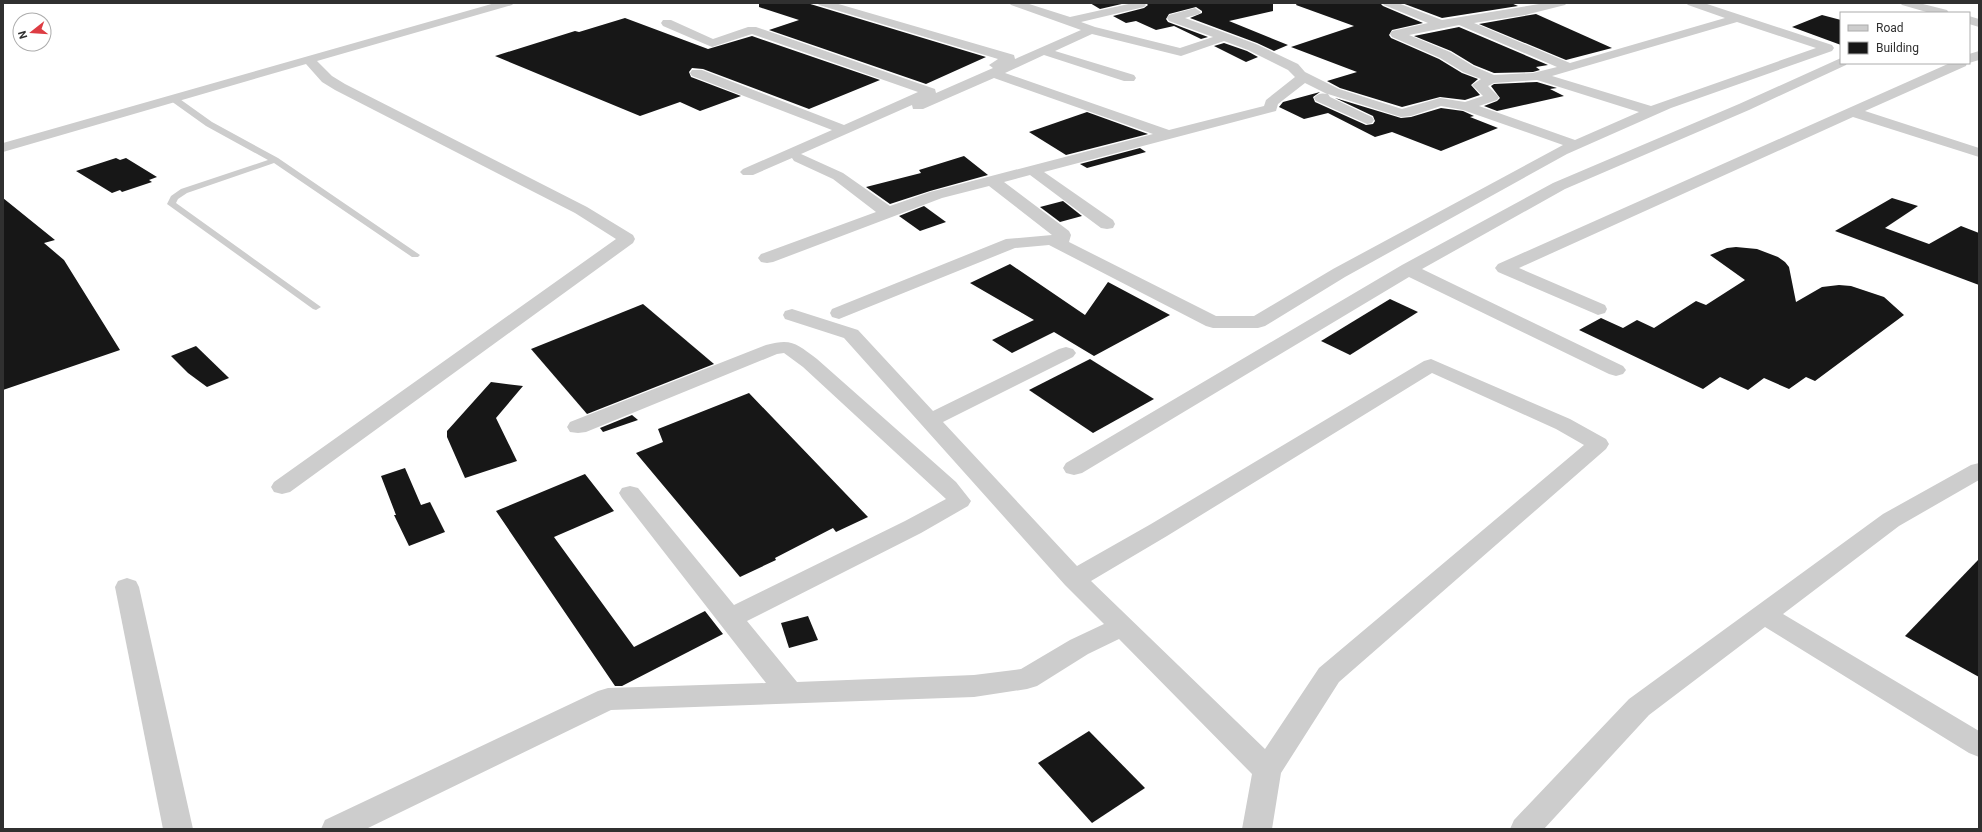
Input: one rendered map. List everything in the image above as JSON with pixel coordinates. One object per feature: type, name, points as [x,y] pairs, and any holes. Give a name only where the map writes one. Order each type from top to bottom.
[{"type":"street","points":[[3,148],[308,59],[508,3]]},
{"type":"street","points":[[748,172],[1010,58],[823,3]]},
{"type":"street","points":[[1014,3],[1069,20],[1091,30],[1181,52],[1224,37]]},
{"type":"street","points":[[1388,3],[1441,24]]},
{"type":"street","points":[[1492,79],[1396,34],[1441,24],[1525,11],[1561,3]]},
{"type":"street","points":[[839,313],[1012,243],[1052,240],[1213,322],[1258,322],[1339,273],[1576,145],[1651,111],[1828,48],[1692,3]]},
{"type":"street","points":[[1906,3],[1939,12]]},
{"type":"street","points":[[1069,20],[1140,5]]},
{"type":"street","points":[[1195,12],[1174,18],[1252,46],[1293,67],[1300,75],[1334,92],[1406,114],[1440,102],[1466,106],[1576,145]]},
{"type":"street","points":[[1466,106],[1492,97],[1479,85],[1492,79],[1537,76],[1570,68],[1738,18]]},
{"type":"street","points":[[1460,21],[1570,68]]},
{"type":"street","points":[[667,23],[712,43],[752,30],[930,92]]},
{"type":"street","points":[[740,184],[1091,30]]},
{"type":"street","points":[[1043,51],[1129,78]]},
{"type":"street","points":[[282,487],[627,239],[567,203],[340,87],[327,79],[308,59]]},
{"type":"street","points":[[1074,468],[1408,269],[1560,186],[1744,107],[1840,62]]},
{"type":"street","points":[[1598,309],[1504,268],[1959,64]]},
{"type":"street","points":[[697,72],[845,130]]},
{"type":"street","points":[[993,73],[1169,135]]},
{"type":"street","points":[[1537,76],[1651,111]]},
{"type":"street","points":[[767,258],[936,195],[1271,108],[1271,103],[1304,77]]},
{"type":"street","points":[[1334,92],[1321,98],[1367,120]]},
{"type":"street","points":[[1852,112],[1979,154]]},
{"type":"street","points":[[799,158],[838,176],[888,213]]},
{"type":"street","points":[[1032,170],[1107,224]]},
{"type":"street","points":[[992,181],[1063,235],[1060,244]]},
{"type":"street","points":[[1408,269],[1616,370]]},
{"type":"street","points":[[792,315],[851,334],[1074,578],[1121,627],[1267,770]]},
{"type":"street","points":[[578,427],[773,349],[788,347],[810,363],[948,487],[960,501],[913,527],[731,618]]},
{"type":"street","points":[[929,421],[1066,353]]},
{"type":"street","points":[[1074,578],[1166,526],[1431,365],[1563,424],[1598,444],[1329,675],[1267,770],[1257,829]]},
{"type":"street","points":[[1524,829],[1639,707],[1892,520],[1979,470]]},
{"type":"street","points":[[630,493],[790,692]]},
{"type":"street","points":[[127,587],[178,829]]},
{"type":"street","points":[[1763,614],[1979,745]]},
{"type":"street","points":[[336,829],[608,699],[974,686],[1027,679],[1080,647],[1121,627]]},
{"type":"lane","points":[[174,99],[210,124],[275,160],[414,256]]},
{"type":"lane","points":[[275,160],[184,191],[174,198],[171,204],[316,307]]},
{"type":"building","points":[[759,3],[807,3],[986,57],[926,84],[769,30],[799,20],[759,7]]},
{"type":"building","points":[[1090,3],[1126,3],[1100,9]]},
{"type":"building","points":[[1146,3],[1273,3],[1273,11],[1229,21],[1288,45],[1274,51],[1257,43],[1190,18],[1202,13],[1202,11],[1196,7],[1169,14],[1166,19],[1168,22],[1208,37],[1201,39],[1174,26],[1156,30],[1136,21],[1126,23],[1113,16],[1144,8],[1148,5]]},
{"type":"building","points":[[1297,3],[1380,3],[1383,6],[1423,23],[1392,30],[1389,35],[1391,38],[1439,59],[1462,73],[1478,79],[1471,85],[1480,95],[1465,100],[1440,97],[1402,107],[1340,88],[1327,81],[1357,72],[1291,47],[1354,26],[1296,5]]},
{"type":"building","points":[[1402,3],[1511,3],[1518,6],[1442,18]]},
{"type":"building","points":[[1536,14],[1612,48],[1566,60],[1479,24]]},
{"type":"building","points":[[1822,15],[1840,20],[1840,45],[1792,27]]},
{"type":"building","points":[[625,18],[708,49],[752,36],[880,80],[809,109],[703,69],[692,68],[689,72],[691,77],[741,96],[700,111],[680,102],[640,116],[495,56],[575,31],[579,32]]},
{"type":"building","points":[[1459,27],[1548,65],[1536,67],[1540,70],[1533,72],[1494,73],[1474,65],[1451,51],[1414,36]]},
{"type":"building","points":[[1224,43],[1247,51],[1258,57],[1246,62],[1214,46]]},
{"type":"building","points":[[1537,82],[1557,88],[1550,89],[1564,96],[1497,111],[1484,106],[1497,101],[1500,98],[1491,86],[1494,84]]},
{"type":"building","points":[[1320,92],[1313,97],[1315,102],[1366,125],[1373,124],[1375,121],[1373,116],[1335,98],[1401,118],[1411,117],[1441,108],[1463,111],[1474,116],[1470,117],[1498,128],[1441,151],[1392,132],[1375,137],[1328,113],[1304,119],[1279,107],[1283,102]]},
{"type":"building","points":[[1087,112],[1148,134],[1066,155],[1029,132]]},
{"type":"building","points":[[1140,148],[1146,152],[1087,168],[1080,164]]},
{"type":"building","points":[[964,156],[988,175],[890,204],[866,187],[921,173],[919,170]]},
{"type":"building","points":[[116,158],[120,160],[126,158],[157,177],[149,180],[152,182],[122,192],[120,190],[112,193],[76,171]]},
{"type":"building","points":[[3,198],[55,240],[44,243],[64,260],[120,350],[3,390]]},
{"type":"building","points":[[1892,198],[1918,206],[1885,228],[1929,244],[1961,226],[1979,233],[1979,285],[1835,231]]},
{"type":"building","points":[[1063,201],[1082,216],[1060,222],[1040,207]]},
{"type":"building","points":[[924,206],[946,222],[920,231],[899,216]]},
{"type":"building","points":[[1736,247],[1757,249],[1778,257],[1785,262],[1789,267],[1796,302],[1822,287],[1839,285],[1851,286],[1884,297],[1904,315],[1815,381],[1806,377],[1789,389],[1764,378],[1748,390],[1720,377],[1703,389],[1579,330],[1601,318],[1623,328],[1637,320],[1654,328],[1696,301],[1706,305],[1745,280],[1710,255],[1727,248]]},
{"type":"building","points":[[1010,264],[1085,315],[1108,282],[1170,315],[1094,356],[1054,332],[1012,353],[992,340],[1034,320],[970,283]]},
{"type":"building","points":[[1390,299],[1418,312],[1350,355],[1321,341]]},
{"type":"building","points":[[643,304],[714,364],[587,414],[531,349]]},
{"type":"building","points":[[196,346],[229,378],[207,387],[188,373],[171,356]]},
{"type":"building","points":[[1090,359],[1154,399],[1093,433],[1029,390]]},
{"type":"building","points":[[491,382],[523,386],[496,418],[517,461],[465,478],[447,437],[447,431]]},
{"type":"building","points":[[749,393],[868,517],[836,532],[833,528],[775,558],[776,560],[740,577],[636,453],[663,442],[658,429]]},
{"type":"building","points":[[632,415],[638,420],[603,432],[600,428]]},
{"type":"building","points":[[405,468],[421,505],[430,502],[445,532],[409,546],[394,515],[396,515],[381,476]]},
{"type":"building","points":[[585,474],[614,511],[554,537],[634,647],[705,611],[723,634],[622,686],[615,686],[496,511]]},
{"type":"building","points":[[1979,559],[1979,677],[1905,636]]},
{"type":"building","points":[[808,616],[818,640],[789,648],[781,623]]},
{"type":"building","points":[[1089,731],[1145,788],[1092,823],[1038,763]]}]
